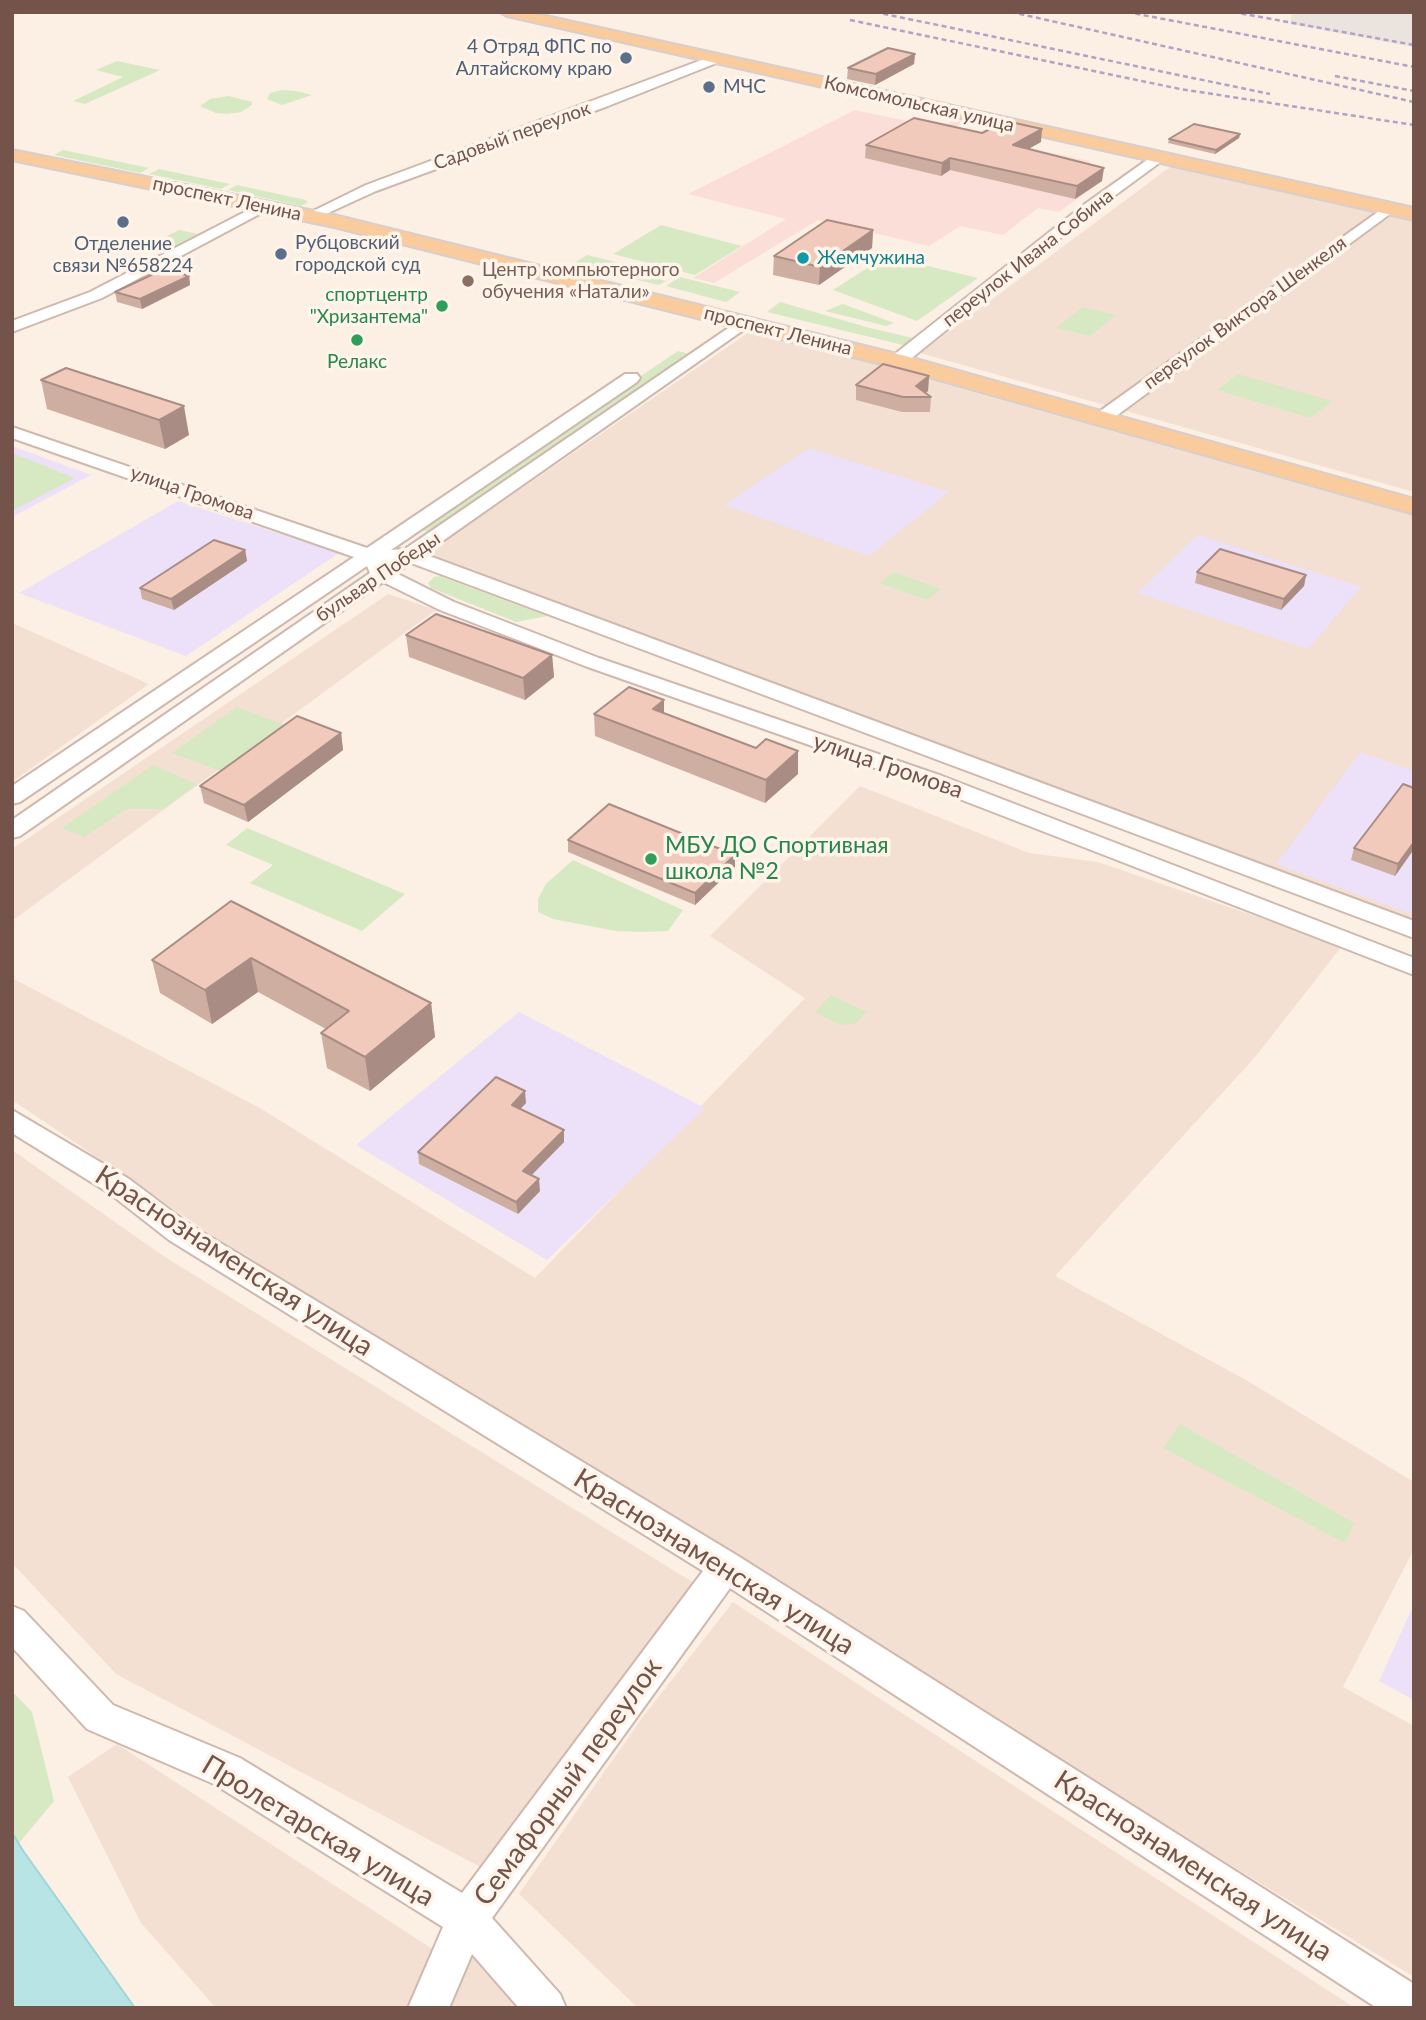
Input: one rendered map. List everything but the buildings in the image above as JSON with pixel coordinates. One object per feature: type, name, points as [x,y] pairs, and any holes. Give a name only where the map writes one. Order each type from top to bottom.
[{"type":"main road","name":"Комсомольская улица","points":[[507,12],[1414,214]]},
{"type":"main road","name":"проспект Ленина","points":[[12,155],[310,216],[897,361],[1414,507]]},
{"type":"street","name":"Садовый переулок","points":[[310,216],[421,168],[603,103],[715,59]]},
{"type":"street","name":"переулок Ивана Собина","points":[[897,361],[1090,206],[1159,158]]},
{"type":"street","points":[[12,327],[96,295],[264,206]]},
{"type":"street","name":"переулок Виктора Шенкеля","points":[[1102,418],[1389,208]]},
{"type":"street","name":"бульвар Победы","points":[[12,831],[720,317]]},
{"type":"street","name":"бульвар Победы","points":[[409,555],[743,323]]},
{"type":"street","name":"улица Громова","points":[[12,432],[376,565],[447,606],[618,670],[934,781],[1414,967]]},
{"type":"street","name":"улица Громова","points":[[376,565],[409,555],[651,647],[1211,852],[1414,930]]},
{"type":"street","name":"бульвар Победы","points":[[12,797],[100,737],[376,565]]},
{"type":"street","points":[[618,670],[651,647]]},
{"type":"street","points":[[100,737],[127,749]]},
{"type":"street","points":[[934,781],[957,759]]},
{"type":"street","points":[[1189,879],[1211,852]]},
{"type":"street","name":"Краснознаменская улица","points":[[12,1120],[119,1186],[179,1232],[726,1567],[1414,2008]]},
{"type":"street","name":"Семафорный переулок","points":[[428,2008],[467,1919],[726,1567]]},
{"type":"street","name":"Пролетарская улица","points":[[12,1622],[100,1717],[227,1771],[467,1919],[546,2008]]},
{"type":"shaded area","points":[[1292,12],[1414,12],[1414,47],[1290,24]]},
{"type":"shaded area","points":[[855,110],[930,126],[944,126],[954,120],[963,122],[954,128],[978,134],[989,128],[1005,133],[1029,148],[1089,161],[1102,181],[1059,212],[1038,208],[1003,235],[960,226],[929,246],[818,220],[714,283],[693,278],[786,219],[688,194]]},
{"type":"shaded area","points":[[1174,164],[1414,217],[1414,492],[920,353]]},
{"type":"shaded area","points":[[752,330],[1414,516],[1414,921],[428,553]]},
{"type":"shaded area","points":[[12,446],[91,475],[12,517]]},
{"type":"shaded area","points":[[809,448],[949,492],[869,556],[724,505]]},
{"type":"shaded area","points":[[178,501],[339,553],[186,656],[19,593]]},
{"type":"shaded area","points":[[1198,535],[1361,587],[1308,649],[1137,593]]},
{"type":"shaded area","points":[[388,594],[436,610],[12,921],[12,849]]},
{"type":"shaded area","points":[[12,623],[149,684],[12,782]]},
{"type":"shaded area","points":[[1360,752],[1414,771],[1414,915],[1276,864]]},
{"type":"shaded area","points":[[860,786],[1029,853],[1098,862],[1342,946],[1256,1056],[1055,1276],[1246,1380],[1414,1482],[1414,1549],[1343,1687],[1414,1726],[1414,1977],[859,1638],[215,1237],[12,1100],[12,978],[258,1107],[535,1278],[805,998],[710,936]]},
{"type":"shaded area","points":[[519,1012],[705,1108],[547,1260],[356,1145]]},
{"type":"shaded area","points":[[12,1150],[165,1257],[699,1586],[488,1871],[116,1674],[12,1563]]},
{"type":"shaded area","points":[[733,1602],[1355,2008],[638,2008],[519,1894],[642,1718]]},
{"type":"shaded area","points":[[1414,1604],[1414,1700],[1379,1681]]},
{"type":"shaded area","points":[[117,1744],[437,1952],[409,2008],[216,2008],[141,1923],[68,1777]]},
{"type":"shaded area","points":[[471,1950],[534,2008],[445,2008]]},
{"type":"green space","points":[[117,61],[160,70],[85,104],[73,101],[123,77],[96,70]]},
{"type":"green space","points":[[281,90],[312,95],[282,105],[267,99],[270,93]]},
{"type":"green space","points":[[229,96],[252,102],[252,105],[241,112],[227,114],[216,113],[200,106],[210,99]]},
{"type":"green space","points":[[63,150],[149,168],[140,173],[54,155]]},
{"type":"green space","points":[[159,169],[230,184],[221,189],[149,174]]},
{"type":"green space","points":[[237,185],[308,202],[301,206],[228,190]]},
{"type":"green space","points":[[661,225],[742,246],[695,275],[613,254]]},
{"type":"green space","points":[[179,230],[198,234],[166,251],[148,246]]},
{"type":"green space","points":[[587,255],[665,274],[659,279],[666,281],[659,285],[573,264]]},
{"type":"green space","points":[[886,256],[978,278],[917,321],[833,290]]},
{"type":"green space","points":[[680,277],[740,292],[726,302],[666,286]]},
{"type":"green space","points":[[780,302],[917,339],[907,346],[767,312]]},
{"type":"green space","points":[[843,304],[894,323],[886,326],[825,311]]},
{"type":"green space","points":[[1083,307],[1116,315],[1090,336],[1056,328]]},
{"type":"green space","points":[[678,351],[690,354],[430,531],[417,531],[418,526]]},
{"type":"green space","points":[[1238,374],[1332,401],[1310,418],[1217,390]]},
{"type":"green space","points":[[15,454],[75,478],[12,511],[12,456]]},
{"type":"green space","points":[[894,572],[941,589],[927,600],[880,583]]},
{"type":"green space","points":[[442,576],[547,616],[516,622],[431,588],[428,583],[434,577]]},
{"type":"green space","points":[[237,707],[291,727],[226,773],[172,753]]},
{"type":"green space","points":[[153,765],[197,784],[164,809],[127,809],[84,837],[62,828]]},
{"type":"green space","points":[[247,828],[405,894],[362,931],[250,883],[273,865],[226,845]]},
{"type":"green space","points":[[573,860],[683,910],[668,931],[640,932],[616,931],[553,919],[538,912],[538,899],[546,884]]},
{"type":"green space","points":[[831,995],[867,1012],[854,1024],[840,1025],[815,1012]]},
{"type":"green space","points":[[1180,1424],[1354,1523],[1345,1543],[1163,1448]]},
{"type":"green space","points":[[12,1691],[32,1712],[54,1801],[19,1843],[12,1833]]},
{"type":"water","points":[[12,1833],[24,1852],[135,2008],[12,2008]]},
{"type":"railway","points":[[875,12],[1270,94]]},
{"type":"railway","points":[[1011,12],[1414,102]]},
{"type":"railway","points":[[1127,12],[1414,67]]},
{"type":"railway","points":[[1233,12],[1414,45]]},
{"type":"railway","points":[[850,20],[1180,89],[1414,125]]},
{"type":"railway","points":[[1335,76],[1414,91]]},
{"type":"place","name":"4 Отряд ФПС по Алтайскому краю","points":[[626,58]]},
{"type":"place","name":"МЧС","points":[[709,87]]},
{"type":"place","name":"Отделение связи №658224","points":[[123,222]]},
{"type":"place","name":"Рубцовский городской суд","points":[[281,254]]},
{"type":"place","name":"Жемчужина","points":[[803,258]]},
{"type":"place","name":"Центр компьютерного обучения «Натали»","points":[[468,281]]},
{"type":"place","name":"спортцентр \"Хризантема\"","points":[[442,306]]},
{"type":"place","name":"Релакс","points":[[357,340]]},
{"type":"place","name":"МБУ ДО Спортивная школа №2","points":[[651,859]]}]
